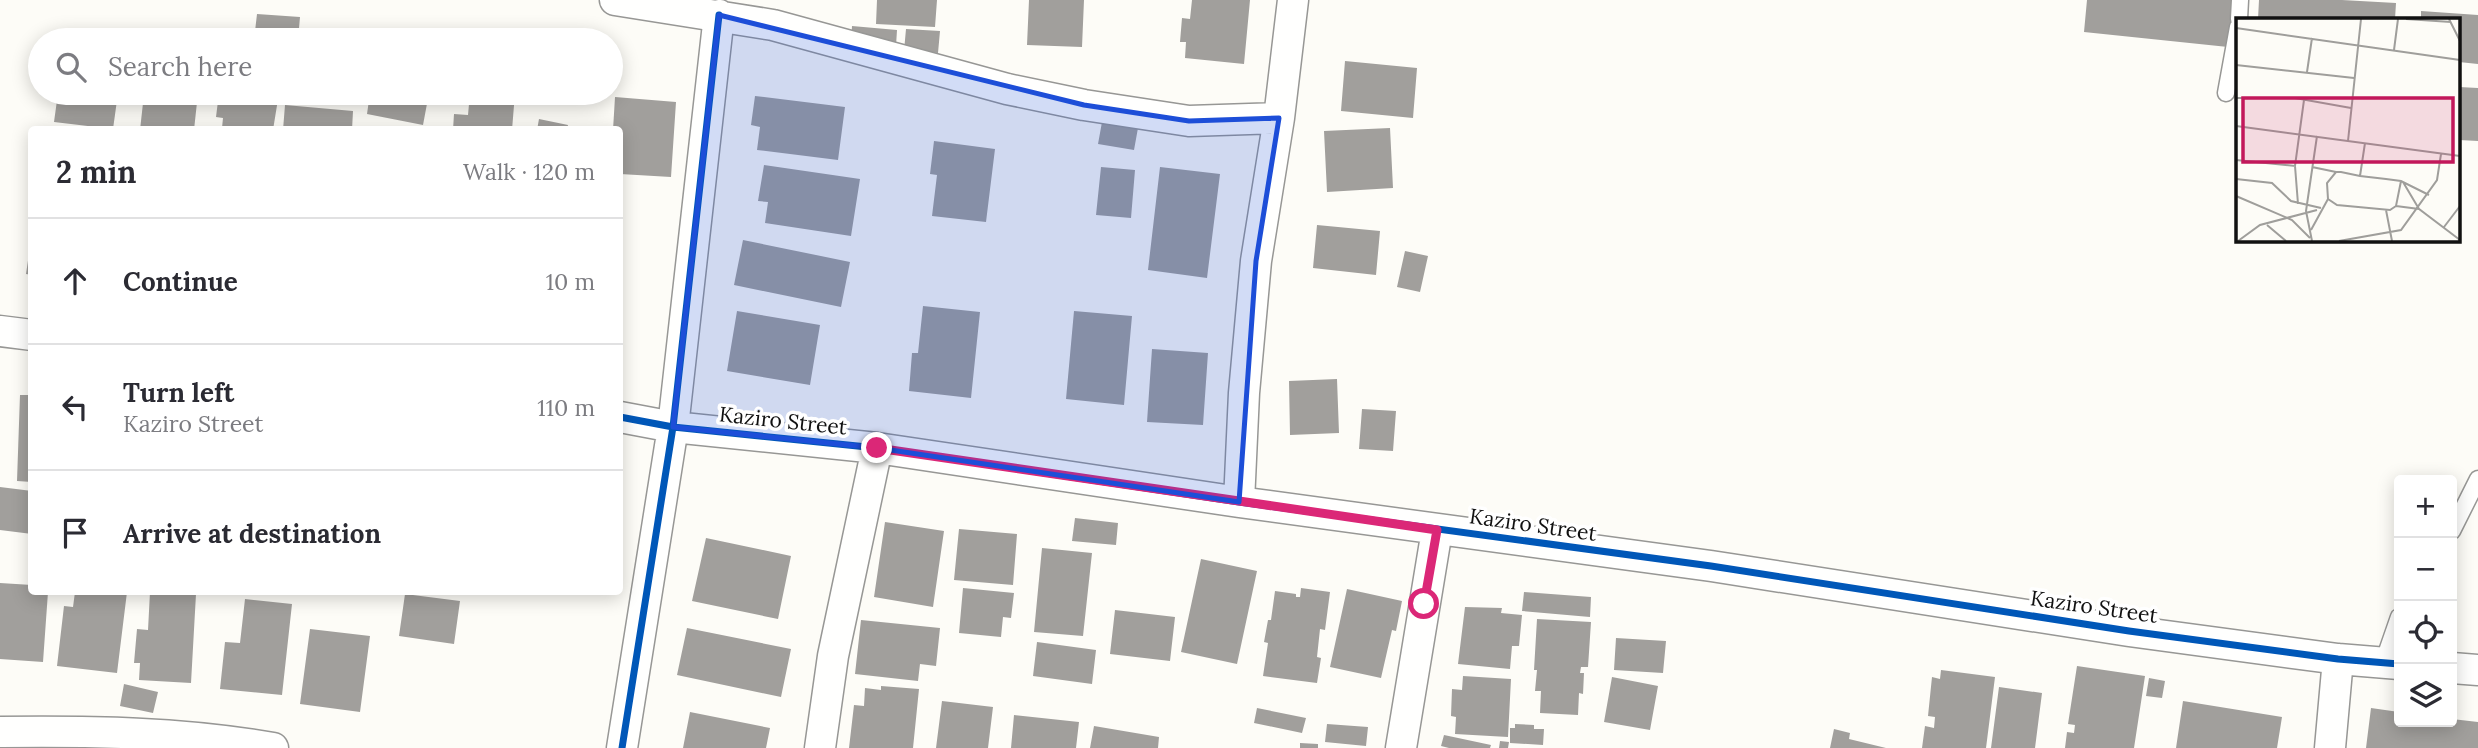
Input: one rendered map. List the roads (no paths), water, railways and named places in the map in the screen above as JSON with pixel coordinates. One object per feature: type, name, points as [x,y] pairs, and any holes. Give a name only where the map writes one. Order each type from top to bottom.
[{"type":"street","points":[[615,0],[774,25],[1007,89],[1084,106],[1189,121],[1279,118]]},
{"type":"street","points":[[1239,502],[1244,393],[1256,261],[1279,118],[1293,0]]},
{"type":"street","points":[[622,748],[674,427],[719,15]]},
{"type":"street","points":[[0,331],[28,334]]},
{"type":"street","name":"Kaziro Street","points":[[623,417],[674,427],[877,448],[1239,502],[1711,566],[2129,631],[2337,659],[2391,663]]},
{"type":"street","points":[[820,748],[832,656],[877,448]]},
{"type":"street","points":[[1401,748],[1437,530]]},
{"type":"street","points":[[2330,748],[2337,659]]},
{"type":"street","points":[[2457,668],[2478,670]]},
{"type":"street","points":[[0,732],[116,731],[228,740],[273,748]]},
{"type":"lane","points":[[2239,18],[2240,0]]},
{"type":"lane","points":[[2227,93],[2236,39]]},
{"type":"lane","points":[[2457,521],[2478,479]]},
{"type":"lane","points":[[2391,663],[2394,646]]}]
